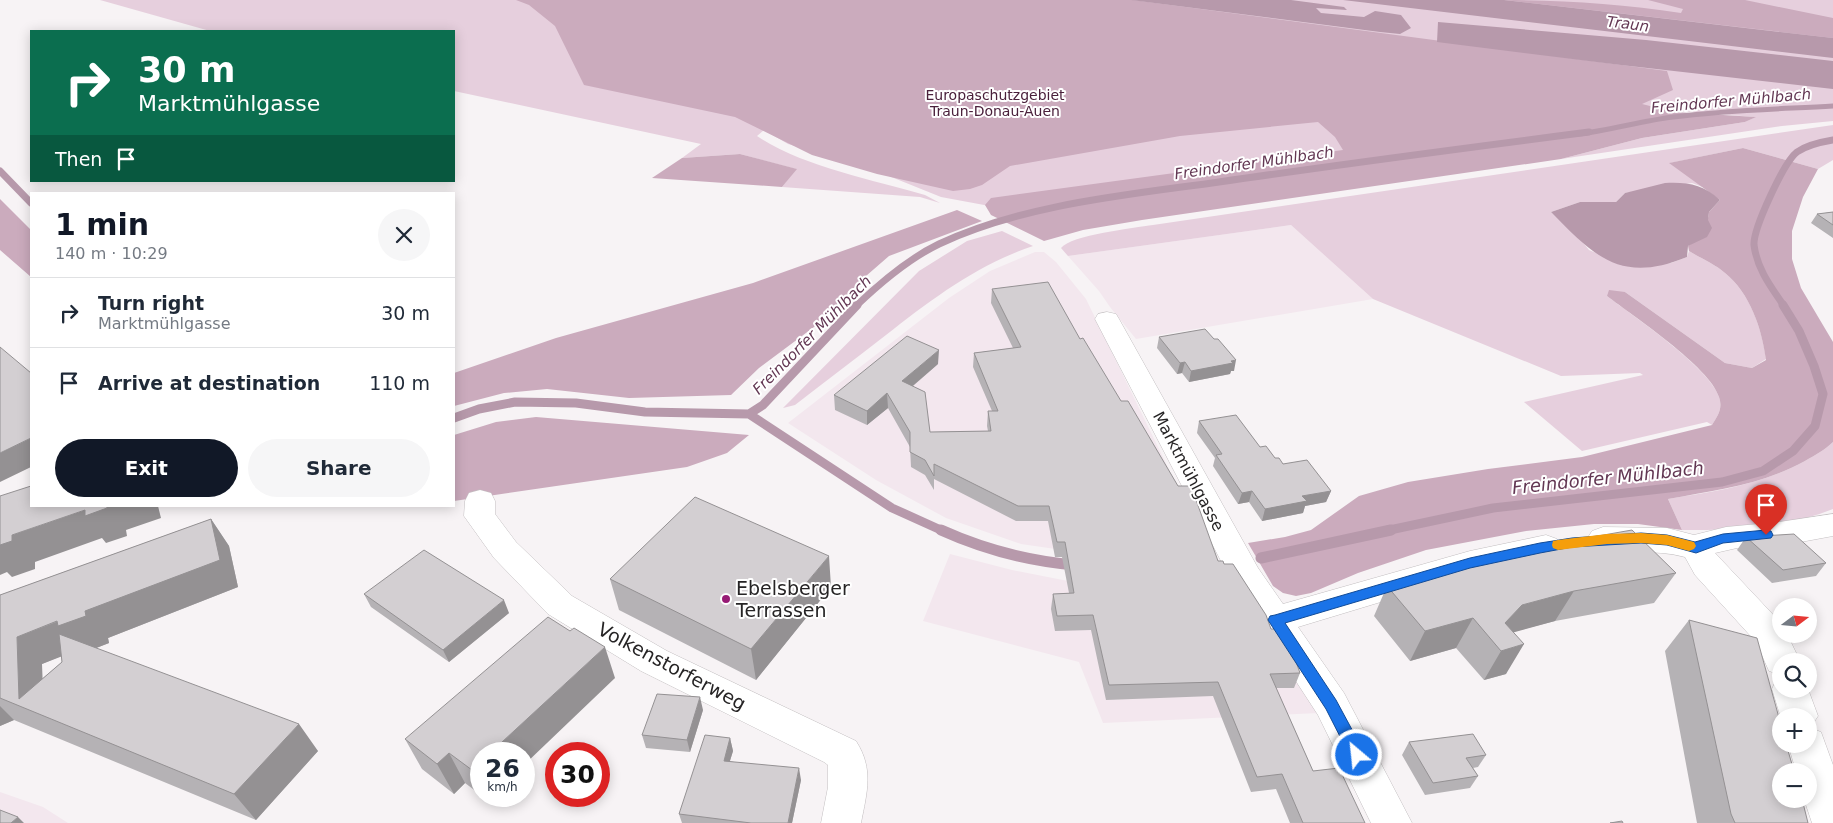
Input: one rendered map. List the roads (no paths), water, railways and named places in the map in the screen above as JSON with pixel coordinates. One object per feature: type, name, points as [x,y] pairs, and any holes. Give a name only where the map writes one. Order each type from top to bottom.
[{"type":"street","name":"Marktmühlgasse","points":[[1107,318],[1246,577],[1331,704],[1392,823]]},
{"type":"street","name":"Volkenstorferweg","points":[[480,501],[478,516],[505,550],[560,605],[654,661],[842,753],[848,764],[849,777],[842,823]]},
{"type":"street","points":[[1696,548],[1704,543],[1723,538],[1780,534],[1833,525]]},
{"type":"street","points":[[1275,620],[1470,563],[1562,544],[1607,539],[1641,538],[1667,540],[1696,548],[1706,566],[1768,632],[1779,653]]},
{"type":"street","points":[[1810,753],[1832,823]]},
{"type":"water","points":[[1131,0],[1291,0],[1344,7],[1347,10],[1316,8],[1321,13],[1364,17],[1375,11],[1401,15],[1411,28],[1400,34],[1380,32]]},
{"type":"water","name":"Traun","points":[[1343,0],[1504,0],[1833,38],[1833,58]]},
{"type":"water","name":"Traun","points":[[1438,22],[1646,40],[1833,61],[1833,89],[1437,42]]},
{"type":"water","points":[[1665,183],[1680,183],[1701,187],[1720,200],[1709,212],[1708,220],[1712,228],[1707,237],[1688,246],[1687,257],[1664,265],[1644,268],[1611,262],[1582,242],[1551,212],[1580,202],[1616,202],[1625,193]]},
{"type":"waterway","name":"Freindorfer Mühlbach","points":[[1579,134],[1693,115],[1833,106]]},
{"type":"waterway","name":"Freindorfer Mühlbach","points":[[856,306],[895,272],[939,244],[972,230],[1041,210],[1112,197],[1357,162],[1589,132]]},
{"type":"waterway","name":"Freindorfer Mühlbach","points":[[1784,306],[1765,277],[1758,262],[1754,245],[1758,225],[1777,182],[1791,158],[1805,147],[1833,140]]},
{"type":"waterway","name":"Freindorfer Mühlbach","points":[[0,171],[30,202]]},
{"type":"waterway","name":"Freindorfer Mühlbach","points":[[1385,531],[1493,508],[1722,482],[1763,471],[1793,451],[1815,426],[1823,394],[1814,366],[1799,331],[1783,305]]},
{"type":"waterway","name":"Freindorfer Mühlbach","points":[[749,414],[763,405],[856,306]]},
{"type":"waterway","name":"Freindorfer Mühlbach","points":[[455,418],[479,409],[515,402],[576,403],[645,412],[749,414]]},
{"type":"waterway","name":"Freindorfer Mühlbach","points":[[749,414],[892,508],[943,531]]},
{"type":"waterway","name":"Freindorfer Mühlbach","points":[[941,530],[973,543],[1006,553],[1040,561],[1075,565]]},
{"type":"waterway","name":"Freindorfer Mühlbach","points":[[1261,558],[1391,530]]},
{"type":"place","name":"Ebelsberger Terrassen","points":[[726,599]]},
{"type":"park label","name":"Europaschutzgebiet Traun-Donau-Auen","points":[[995,104]]}]
